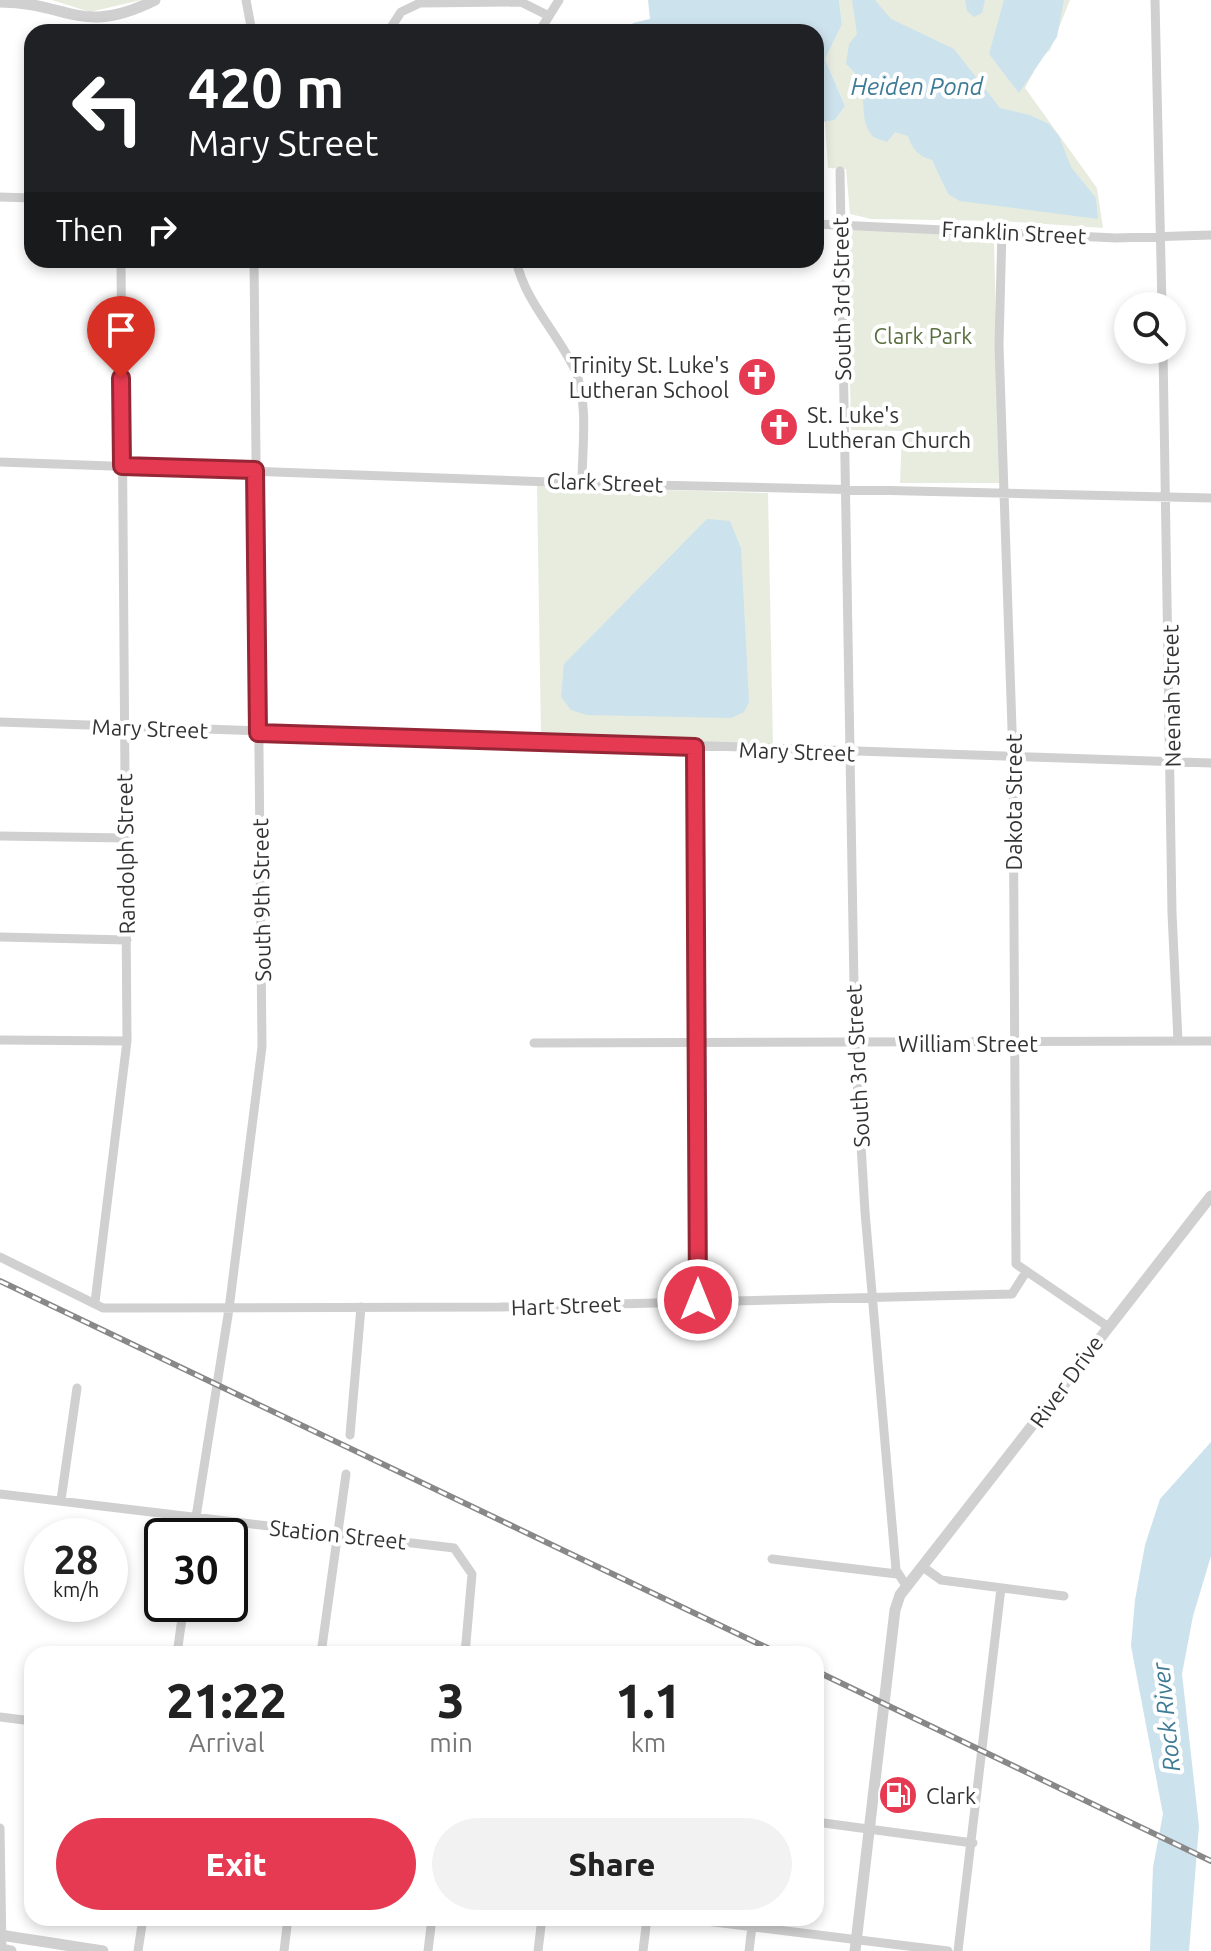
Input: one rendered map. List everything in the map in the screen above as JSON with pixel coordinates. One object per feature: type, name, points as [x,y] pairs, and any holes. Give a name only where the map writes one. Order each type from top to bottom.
[{"type":"street","points":[[0,2],[95,19],[122,15],[155,0]]},
{"type":"street","points":[[246,0],[250,24]]},
{"type":"street","points":[[544,24],[559,0]]},
{"type":"street","points":[[1155,0],[1162,292]]},
{"type":"street","points":[[393,24],[401,12],[420,3],[521,2],[549,16]]},
{"type":"street","name":"South 3rd Street","points":[[840,171],[855,1044],[872,1298],[897,1574]]},
{"type":"street","points":[[0,197],[24,198]]},
{"type":"street","name":"Franklin Street","points":[[824,224],[1002,230],[1116,238],[1211,235]]},
{"type":"street","name":"Dakota Street","points":[[1002,230],[999,345],[1013,758],[1016,1264],[1026,1272]]},
{"type":"street","name":"Randolph Street","points":[[95,1302],[127,1041],[122,726],[121,268]]},
{"type":"street","name":"South 9th Street","points":[[196,1517],[229,1309],[262,1047],[254,268]]},
{"type":"street","points":[[518,268],[521,283],[575,370],[581,391],[582,483]]},
{"type":"street","name":"Neenah Street","points":[[1163,364],[1172,913],[1178,1041]]},
{"type":"street","name":"Clark Street","points":[[0,462],[582,483],[1211,498]]},
{"type":"street","name":"Mary Street","points":[[0,722],[1211,763]]},
{"type":"street","points":[[695,747],[698,1300]]},
{"type":"street","points":[[0,836],[125,838]]},
{"type":"street","points":[[0,937],[127,940]]},
{"type":"street","points":[[0,1040],[127,1041]]},
{"type":"street","name":"William Street","points":[[534,1043],[1211,1041]]},
{"type":"street","name":"River Drive","points":[[907,1587],[1211,1196]]},
{"type":"street","name":"Hart Street","points":[[0,1257],[103,1308],[500,1307],[1012,1294],[1026,1272]]},
{"type":"street","points":[[1026,1272],[1107,1326]]},
{"type":"street","points":[[350,1435],[361,1307]]},
{"type":"street","points":[[61,1500],[77,1388]]},
{"type":"street","points":[[322,1646],[346,1474]]},
{"type":"street","name":"Station Street","points":[[0,1494],[454,1548],[472,1574],[466,1646]]},
{"type":"street","points":[[772,1559],[897,1574],[907,1587],[895,1610],[855,1945]]},
{"type":"street","points":[[923,1567],[941,1580],[1064,1596]]},
{"type":"street","points":[[958,1951],[1001,1588]]},
{"type":"street","points":[[178,1646],[181,1622]]},
{"type":"street","points":[[0,1717],[24,1720]]},
{"type":"street","points":[[824,1823],[973,1843]]},
{"type":"street","points":[[0,1828],[4,1950]]},
{"type":"street","points":[[138,1951],[142,1926]]},
{"type":"street","points":[[284,1951],[287,1926]]},
{"type":"street","points":[[428,1951],[431,1926]]},
{"type":"street","points":[[538,1951],[541,1926]]},
{"type":"street","points":[[643,1951],[646,1926]]},
{"type":"street","points":[[749,1951],[752,1926]]},
{"type":"street","points":[[770,1926],[855,1945],[948,1951]]},
{"type":"street","points":[[2,1935],[103,1951]]},
{"type":"green space","points":[[52,0],[141,0],[90,12]]},
{"type":"green space","points":[[839,0],[1070,0],[1050,50],[1041,58],[1025,88],[1097,188],[1103,228],[1001,221],[871,219],[850,214],[846,169],[828,168],[825,122],[835,120],[845,106],[825,59],[842,23]]},
{"type":"green space","name":"Clark Park","points":[[853,230],[985,233],[994,241],[1000,483],[900,483],[902,431],[851,430],[847,235]]},
{"type":"green space","points":[[537,486],[768,493],[773,745],[541,737]]},
{"type":"water","points":[[648,0],[839,0],[842,24],[825,59],[845,106],[835,120],[824,121],[824,24],[633,24],[650,19]]},
{"type":"water","name":"Heiden Pond","points":[[852,0],[875,0],[891,19],[954,49],[1000,108],[1030,115],[1049,124],[1059,136],[1071,167],[1096,198],[1098,219],[960,201],[948,194],[932,160],[916,151],[908,136],[895,132],[887,142],[873,137],[867,127],[860,82],[846,64],[849,44],[857,34]]},
{"type":"water","points":[[965,0],[985,0],[982,13],[974,17],[967,11]]},
{"type":"water","points":[[1004,0],[1064,0],[1057,37],[1019,93],[989,54]]},
{"type":"water","points":[[707,519],[730,521],[741,548],[749,702],[744,712],[731,718],[587,715],[571,710],[561,697],[564,664]]},
{"type":"water","name":"Rock River","points":[[1211,1442],[1211,1556],[1193,1616],[1182,1674],[1199,1826],[1189,1951],[1150,1951],[1153,1867],[1163,1814],[1131,1646],[1135,1600],[1145,1545],[1160,1499]]},
{"type":"railway","points":[[0,1281],[763,1646]]},
{"type":"railway","points":[[824,1675],[1211,1861]]},
{"type":"place","name":"Trinity St. Luke's Lutheran School","points":[[757,377]]},
{"type":"place","name":"St. Luke's Lutheran Church","points":[[779,427]]},
{"type":"place","name":"Clark","points":[[898,1795]]},
{"type":"route","points":[[121,378],[122,466],[255,470],[258,733],[695,747],[698,1300]]}]
